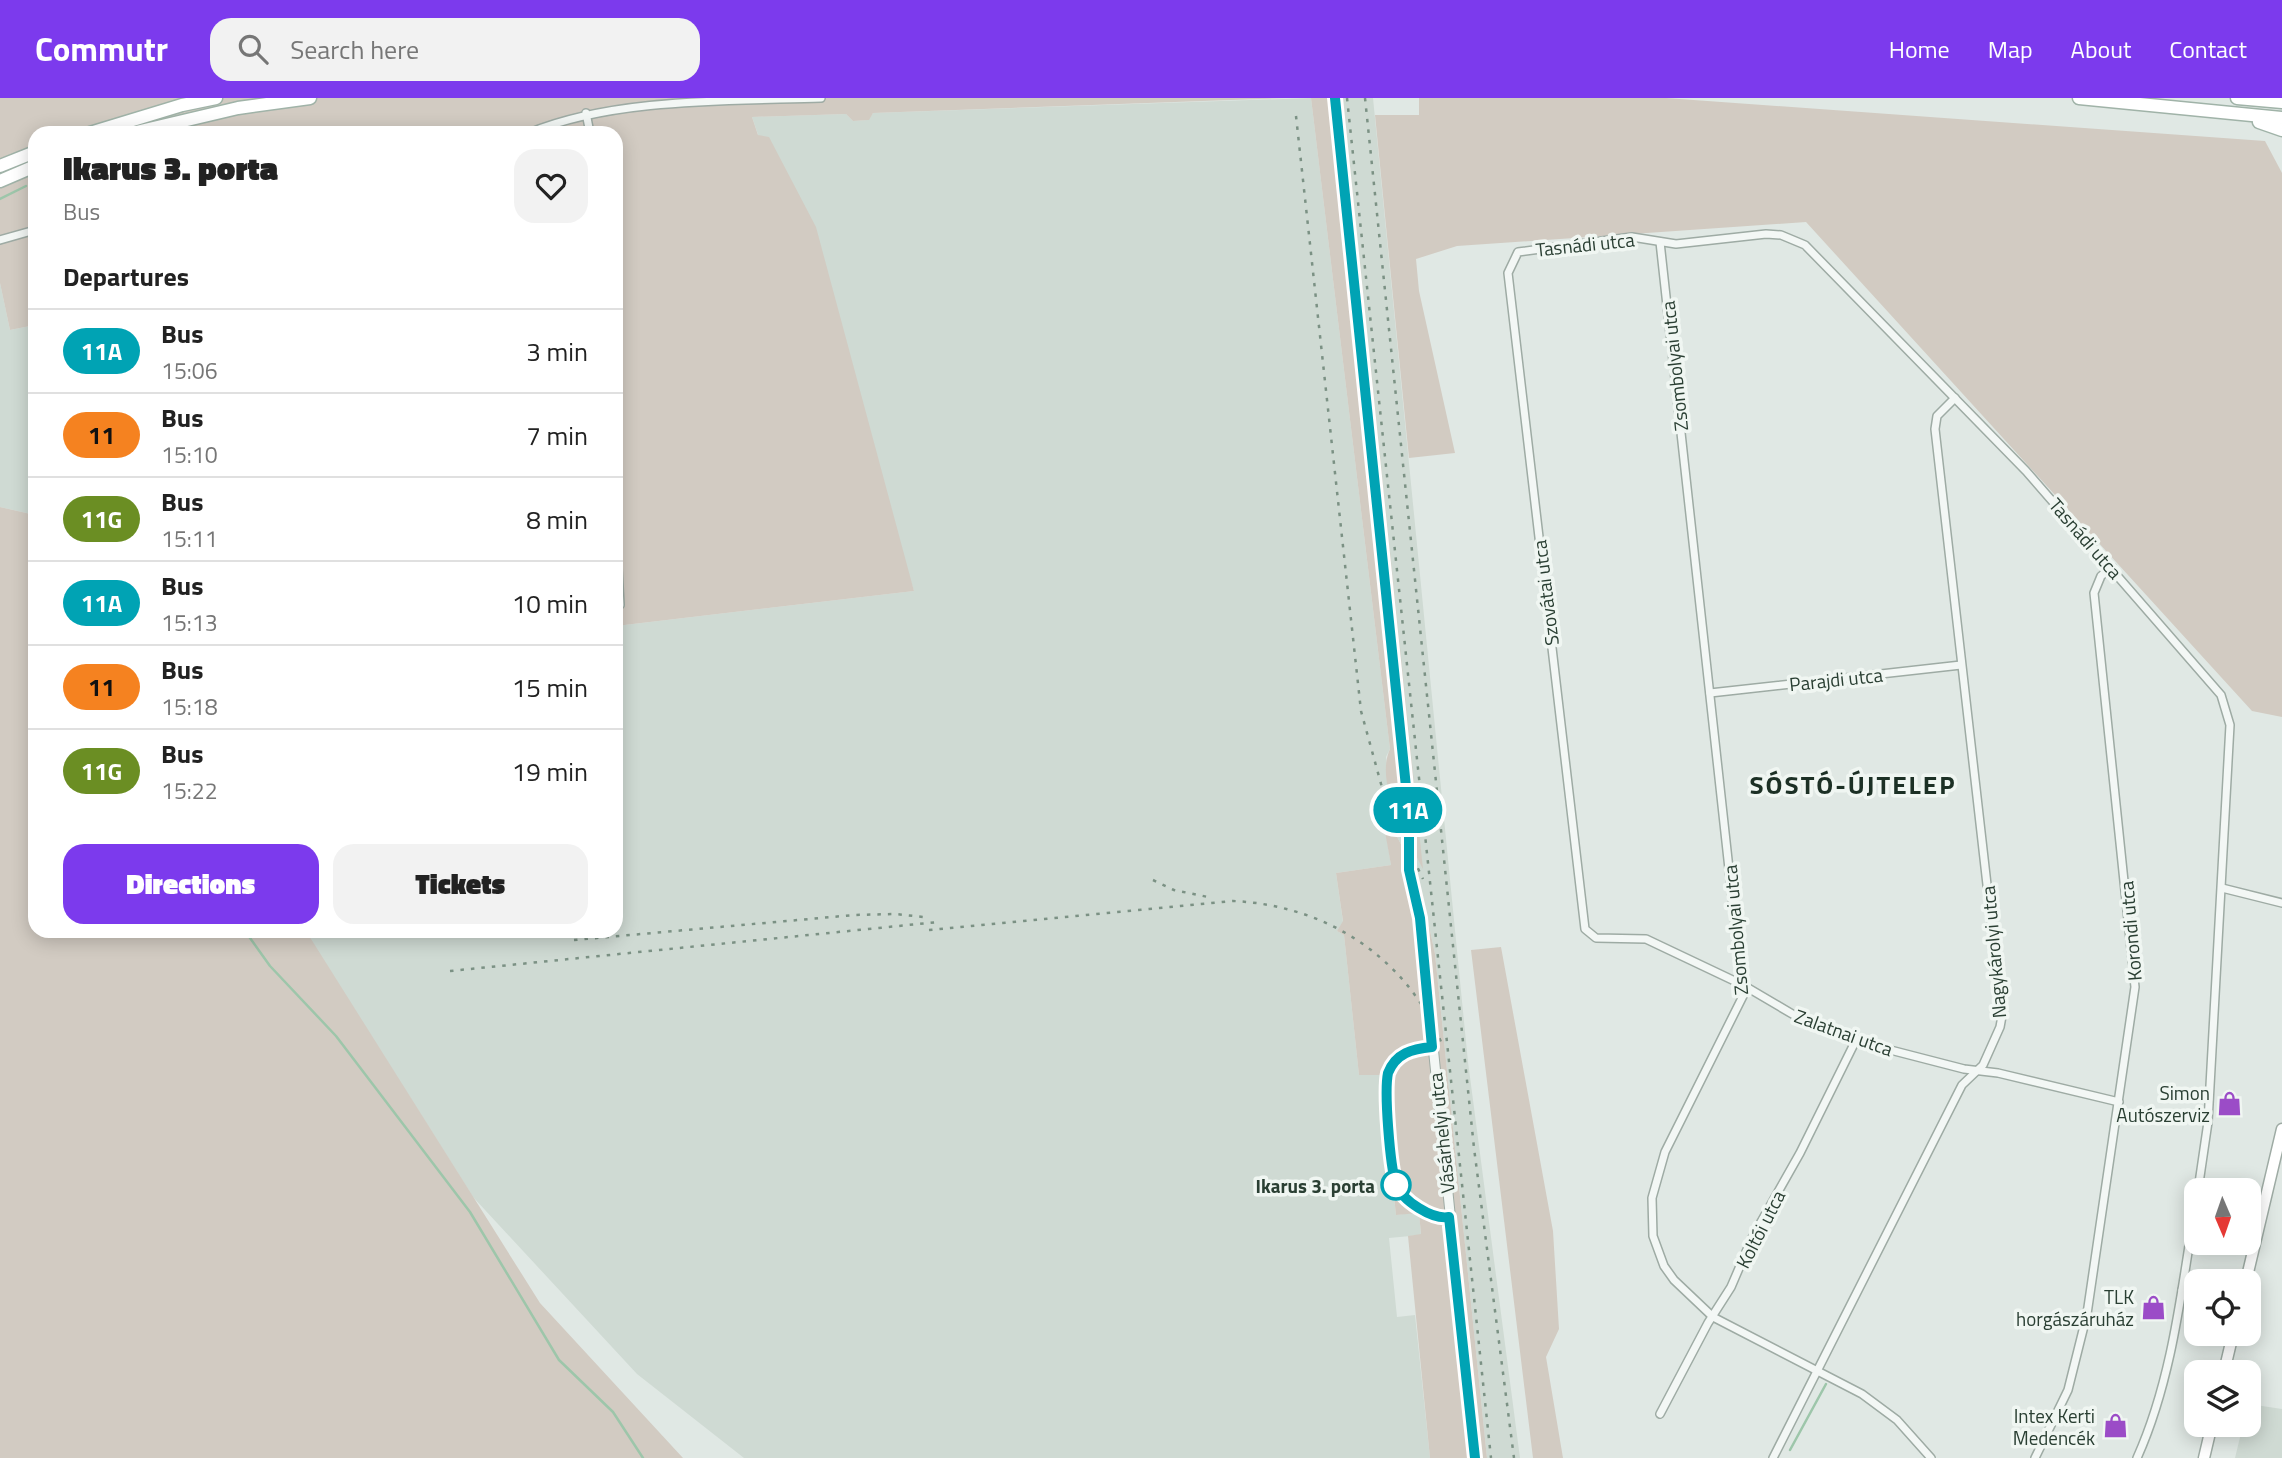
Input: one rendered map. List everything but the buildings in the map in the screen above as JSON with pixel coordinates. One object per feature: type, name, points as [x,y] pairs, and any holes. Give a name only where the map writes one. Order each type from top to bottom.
[{"type":"main road","points":[[113,126],[182,105],[216,98]]},
{"type":"main road","points":[[160,126],[225,110],[310,98]]},
{"type":"main road","points":[[2079,98],[2282,118]]},
{"type":"main road","points":[[2237,98],[2282,102]]},
{"type":"main road","points":[[2225,112],[2241,120],[2270,124],[2282,130]]},
{"type":"main road","points":[[0,166],[28,155]]},
{"type":"main road","points":[[0,181],[28,169]]},
{"type":"main road","points":[[0,188],[28,179]]},
{"type":"main road","points":[[2249,1269],[2282,1129]]},
{"type":"main road","points":[[2204,1458],[2209,1437]]},
{"type":"street","points":[[549,126],[586,113],[622,107],[821,98]]},
{"type":"street","name":"Vásárhelyi utca","points":[[1335,98],[1409,816],[1409,870],[1420,918],[1475,1458]]},
{"type":"street","points":[[586,113],[589,126]]},
{"type":"street","points":[[0,240],[28,232]]},
{"type":"street","name":"Tasnádi utca","points":[[1513,257],[1525,249],[1632,237],[1676,244],[1766,234],[1781,235],[1805,245],[1955,398],[2112,567],[2225,704],[2230,725],[2222,888],[2208,1122],[2200,1178]]},
{"type":"street","name":"Zsombolyai utca","points":[[1660,242],[1743,985],[1741,1004],[1665,1152],[1652,1198],[1653,1236],[1664,1266],[1690,1297],[1713,1317],[1818,1371],[1882,1408],[1931,1458]]},
{"type":"street","name":"Szovátai utca","points":[[1513,257],[1508,273],[1585,929]]},
{"type":"street","name":"Nagykárolyi utca","points":[[1773,1458],[1962,1086],[1978,1071],[1994,1042],[2001,1016],[1935,429],[1937,416],[1955,398]]},
{"type":"street","name":"Korondi utca","points":[[2035,1458],[2068,1390],[2084,1325],[2098,1254],[2135,973],[2094,593],[2101,576],[2112,567]]},
{"type":"street","name":"Parajdi utca","points":[[1710,693],[1961,665]]},
{"type":"street","points":[[2222,888],[2282,903]]},
{"type":"street","name":"Zalatnai utca","points":[[1585,929],[1596,938],[1646,939],[1743,985],[1778,1007],[1856,1040],[1978,1071],[2119,1102]]},
{"type":"street","name":"Koltói utca","points":[[1660,1415],[1731,1287],[1752,1238],[1800,1153],[1856,1040]]},
{"type":"street","points":[[2137,1458],[2158,1393],[2188,1255]]},
{"type":"shaded area","points":[[0,98],[1286,98],[873,113],[869,120],[853,121],[846,114],[752,117],[758,135],[769,137],[816,227],[914,591],[623,625],[623,126],[28,126],[28,326],[10,330],[0,283]]},
{"type":"shaded area","points":[[1311,98],[1390,749],[1386,757],[1391,801],[1422,866],[1343,98],[1373,98],[1468,1062],[1520,1458],[1487,1458],[1435,954],[1419,879],[1382,808],[1391,865],[1336,873],[1343,922],[1337,931],[1344,935],[1359,1075],[1381,1074],[1396,1215],[1419,1212],[1421,1235],[1389,1238],[1397,1317],[1415,1315],[1430,1458],[744,1458],[637,1374],[473,1197],[309,938],[623,938],[623,625],[914,591],[752,117],[846,114],[853,121],[868,120],[873,113]]},
{"type":"shaded area","points":[[1311,98],[1343,98],[1423,869],[1395,810],[1386,778],[1390,749]]},
{"type":"shaded area","points":[[1419,98],[1666,98],[2265,141],[2282,173],[2282,717],[2252,711],[1806,222],[1457,246],[1416,259],[1419,291],[1455,453],[1409,458],[1375,115],[1419,115]]},
{"type":"shaded area","points":[[0,283],[10,330],[28,326],[28,513],[0,507]]},
{"type":"shaded area","points":[[0,507],[28,513],[28,938],[310,938],[540,1303],[683,1458],[0,1458]]},
{"type":"shaded area","points":[[1380,804],[1419,879],[1435,954],[1487,1458],[1430,1458],[1408,1236],[1421,1234],[1419,1213],[1396,1215],[1381,1075],[1359,1075],[1344,935],[1337,931],[1343,921],[1336,873],[1391,865]]},
{"type":"shaded area","points":[[1501,947],[1553,1231],[1559,1329],[1546,1357],[1563,1458],[1533,1458],[1471,950]]},
{"type":"shaded area","points":[[2261,1406],[2282,1409],[2282,1458],[2235,1458],[2240,1437],[2261,1437]]},
{"type":"waterway","points":[[0,199],[26,186]]},
{"type":"waterway","points":[[250,938],[270,966],[336,1036],[470,1212],[559,1360],[613,1412],[643,1458]]},
{"type":"waterway","points":[[1790,1450],[1826,1384]]},
{"type":"railway","points":[[1347,98],[1491,1458]]},
{"type":"railway","points":[[1365,98],[1474,1148],[1514,1458]]},
{"type":"railway","points":[[1296,116],[1361,711],[1386,802],[1423,879]]},
{"type":"railway","points":[[1153,880],[1174,890],[1208,897]]},
{"type":"railway","points":[[929,930],[1233,901],[1267,905],[1300,913],[1331,925],[1360,942],[1386,963],[1409,987],[1428,1015],[1443,1047]]},
{"type":"railway","points":[[623,936],[854,915],[895,914],[923,917]]},
{"type":"railway","points":[[450,971],[938,922]]},
{"type":"railway","points":[[574,940],[596,938]]},
{"type":"bus line","name":"11A","points":[[1335,98],[1409,816],[1409,870],[1419,909],[1432,1047],[1405,1053],[1394,1062],[1388,1073],[1394,1168],[1396,1184],[1402,1193],[1425,1213],[1438,1219],[1449,1217],[1475,1458]]},
{"type":"place","name":"Simon Autószerviz","points":[[2230,1103]]},
{"type":"place","name":"Ikarus 3. porta","points":[[1396,1185]]},
{"type":"place","name":"TLK horgászáruház","points":[[2154,1307]]},
{"type":"place","name":"Intex Kerti Medencék","points":[[2115,1426]]},
{"type":"district","name":"SÓSTÓ-ÚJTELEP","points":[[1853,784]]}]
